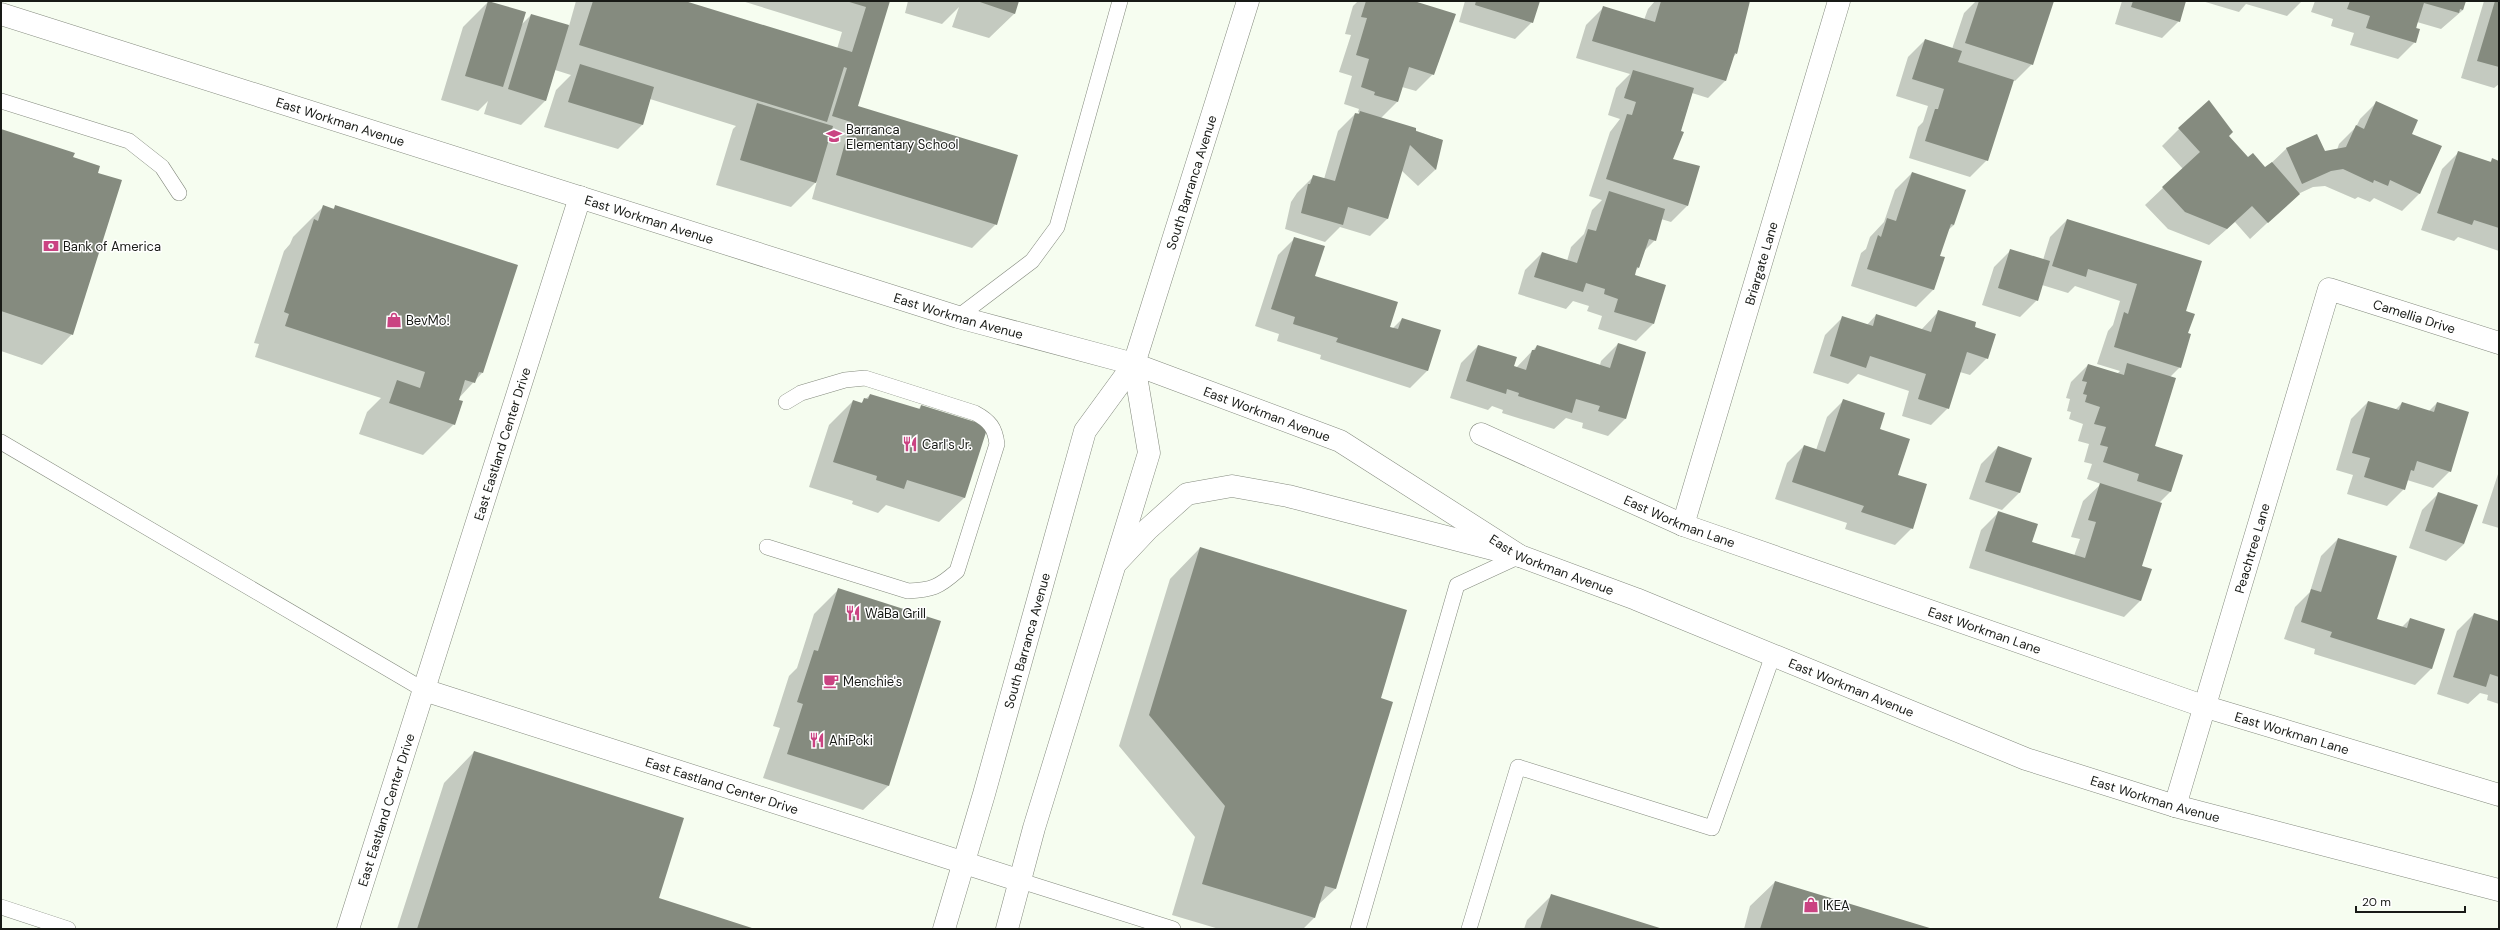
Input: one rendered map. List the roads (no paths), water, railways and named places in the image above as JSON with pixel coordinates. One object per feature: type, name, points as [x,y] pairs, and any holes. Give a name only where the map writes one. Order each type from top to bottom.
[{"type":"street","name":"South Barranca Avenue","points":[[944,929],[965,863],[1085,431],[1134,364],[1248,1]]},
{"type":"street","name":"Briargate Lane","points":[[1683,525],[1839,1]]},
{"type":"street","name":"East Workman Avenue","points":[[1,14],[958,317],[1134,364],[1340,440],[1520,556],[1636,599],[2026,759],[2175,806],[2499,890]]},
{"type":"street","name":"East Eastland Center Drive","points":[[348,929],[580,197]]},
{"type":"street","name":"Camellia Drive","points":[[2329,289],[2499,343]]},
{"type":"street","name":"Peachtree Lane","points":[[2175,806],[2203,706],[2329,289]]},
{"type":"street","name":"South Barranca Avenue","points":[[1007,929],[1034,828],[1113,566],[1149,453],[1134,364]]},
{"type":"street","name":"East Workman Lane","points":[[1481,434],[1683,525],[2203,706],[2499,795]]},
{"type":"street","points":[[1113,566],[1148,529],[1187,494],[1232,486],[1288,496],[1520,556]]},
{"type":"street","name":"East Eastland Center Drive","points":[[424,690],[1021,881]]},
{"type":"lane","points":[[958,317],[1032,261],[1056,227],[1120,1]]},
{"type":"lane","points":[[1,101],[129,141],[162,167],[180,193]]},
{"type":"lane","points":[[767,547],[908,591],[928,590],[940,586],[956,571],[997,444],[995,432],[989,420],[975,413],[865,378],[845,380],[801,393],[786,402]]},
{"type":"lane","points":[[1,442],[424,690]]},
{"type":"lane","points":[[1358,929],[1457,585],[1520,556]]},
{"type":"lane","points":[[1469,929],[1518,767],[1712,828],[1773,655]]},
{"type":"lane","points":[[1021,881],[1173,929]]},
{"type":"lane","points":[[1,907],[68,929]]},
{"type":"place","name":"Barranca Elementary School","points":[[834,136]]},
{"type":"place","name":"Bank of America","points":[[51,246]]},
{"type":"place","name":"BevMo!","points":[[394,320]]},
{"type":"place","name":"Carl's Jr.","points":[[910,444]]},
{"type":"place","name":"WaBa Grill","points":[[853,613]]},
{"type":"place","name":"Menchie's","points":[[831,681]]},
{"type":"place","name":"AhiPoki","points":[[817,740]]},
{"type":"place","name":"IKEA","points":[[1811,905]]}]
